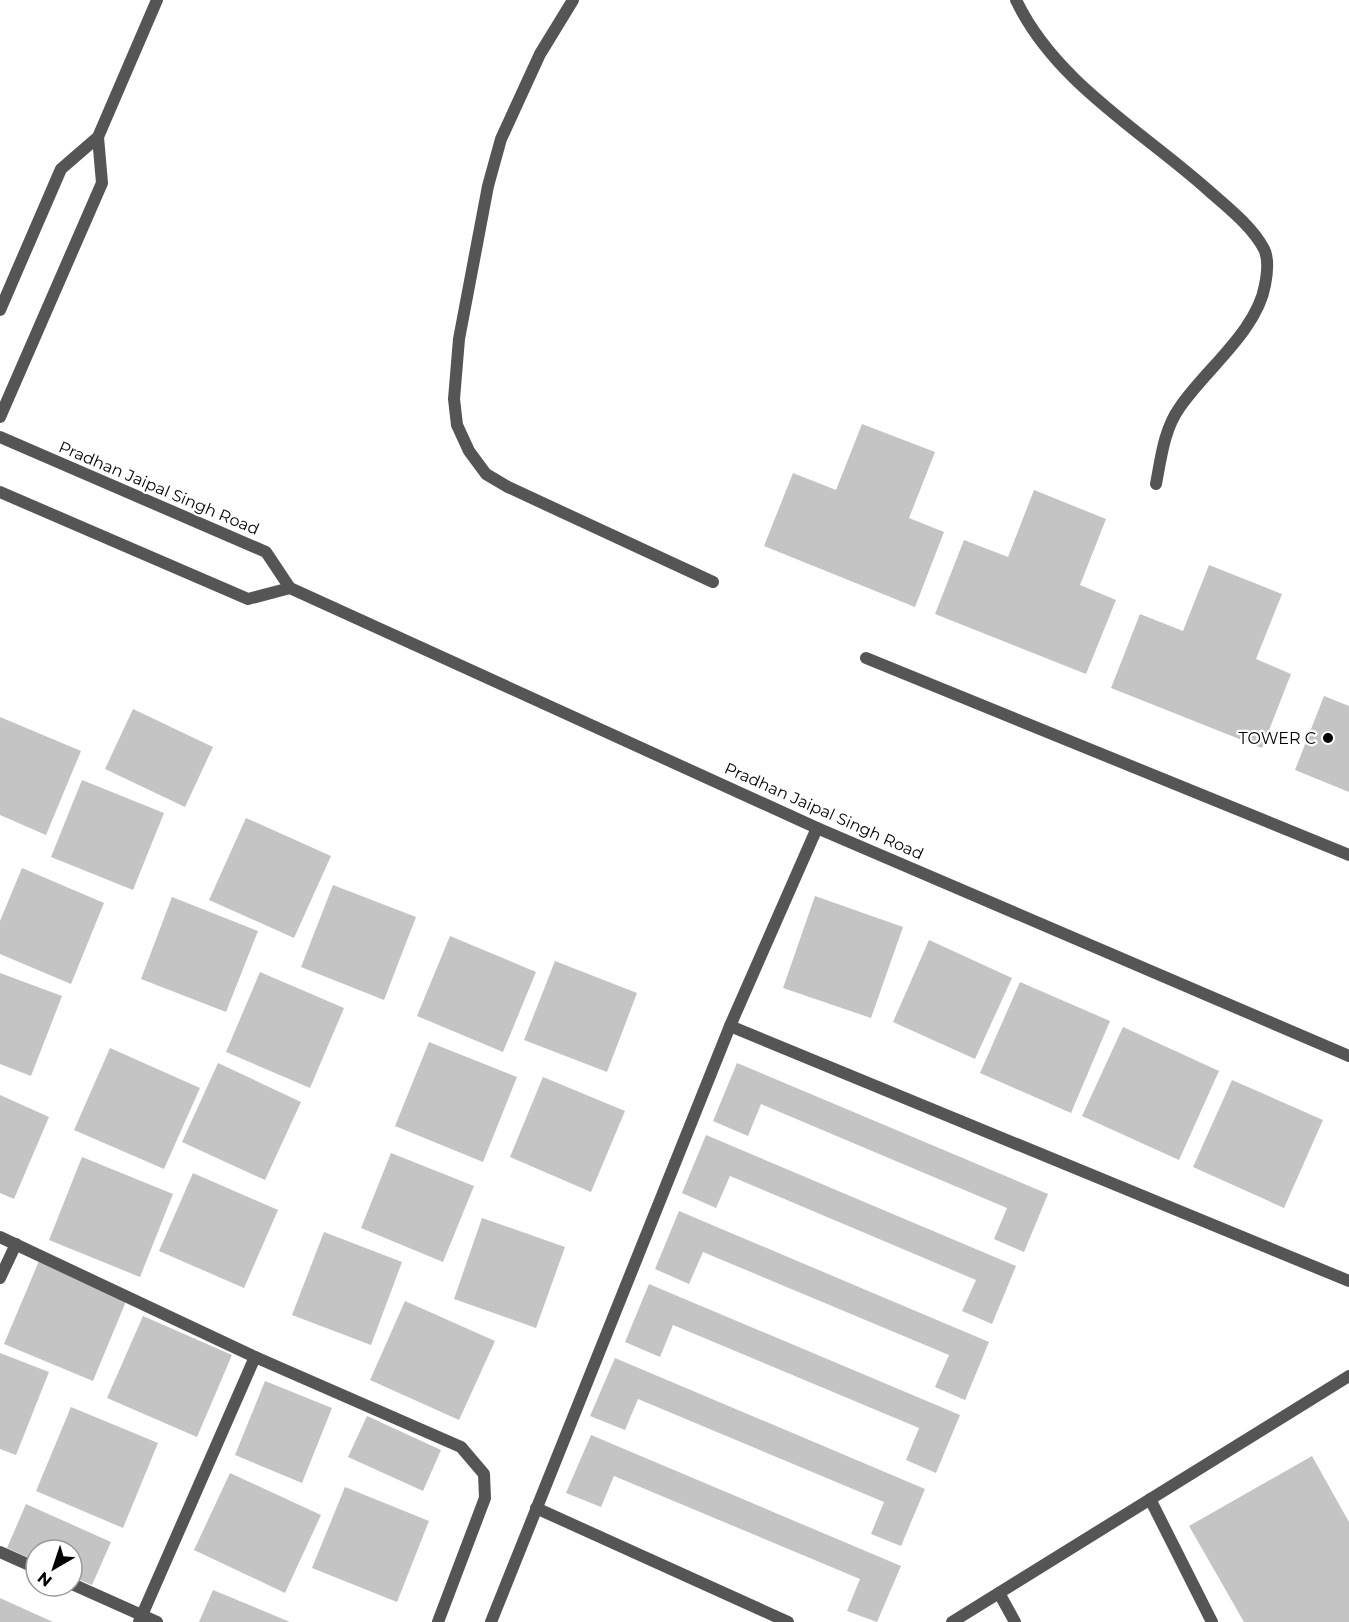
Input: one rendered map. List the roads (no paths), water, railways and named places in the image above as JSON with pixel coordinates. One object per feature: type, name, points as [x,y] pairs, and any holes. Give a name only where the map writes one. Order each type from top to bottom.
[{"type":"street","points":[[0,310],[61,169],[98,137],[157,0]]},
{"type":"street","points":[[573,0],[540,54],[501,139],[488,186],[459,339],[454,399],[457,425],[469,451],[486,474],[508,487],[713,582]]},
{"type":"street","points":[[1016,0],[1028,26],[1050,53],[1104,105],[1229,209],[1253,233],[1266,251],[1265,288],[1259,305],[1239,335],[1180,406],[1171,422],[1156,484]]},
{"type":"street","points":[[0,417],[102,183],[98,137]]},
{"type":"street","name":"Pradhan Jaipal Singh Road","points":[[0,437],[266,552],[290,588],[817,828],[1349,1056]]},
{"type":"street","points":[[0,492],[248,599],[290,588]]},
{"type":"street","points":[[866,658],[1349,855]]},
{"type":"street","points":[[491,1622],[730,1026],[817,828]]},
{"type":"street","points":[[730,1026],[1349,1281]]},
{"type":"street","points":[[0,1237],[255,1357],[461,1447],[484,1474],[485,1498],[438,1622]]},
{"type":"street","points":[[0,1278],[16,1244]]},
{"type":"street","points":[[140,1618],[255,1357]]},
{"type":"street","points":[[952,1622],[1349,1376]]},
{"type":"street","points":[[1150,1499],[1212,1622]]},
{"type":"street","points":[[536,1508],[788,1622]]},
{"type":"street","points":[[0,1552],[24,1563]]},
{"type":"street","points":[[84,1590],[140,1618],[157,1622]]},
{"type":"street","points":[[999,1593],[1015,1622]]},
{"type":"place","name":"TOWER C","points":[[1328,738]]}]
